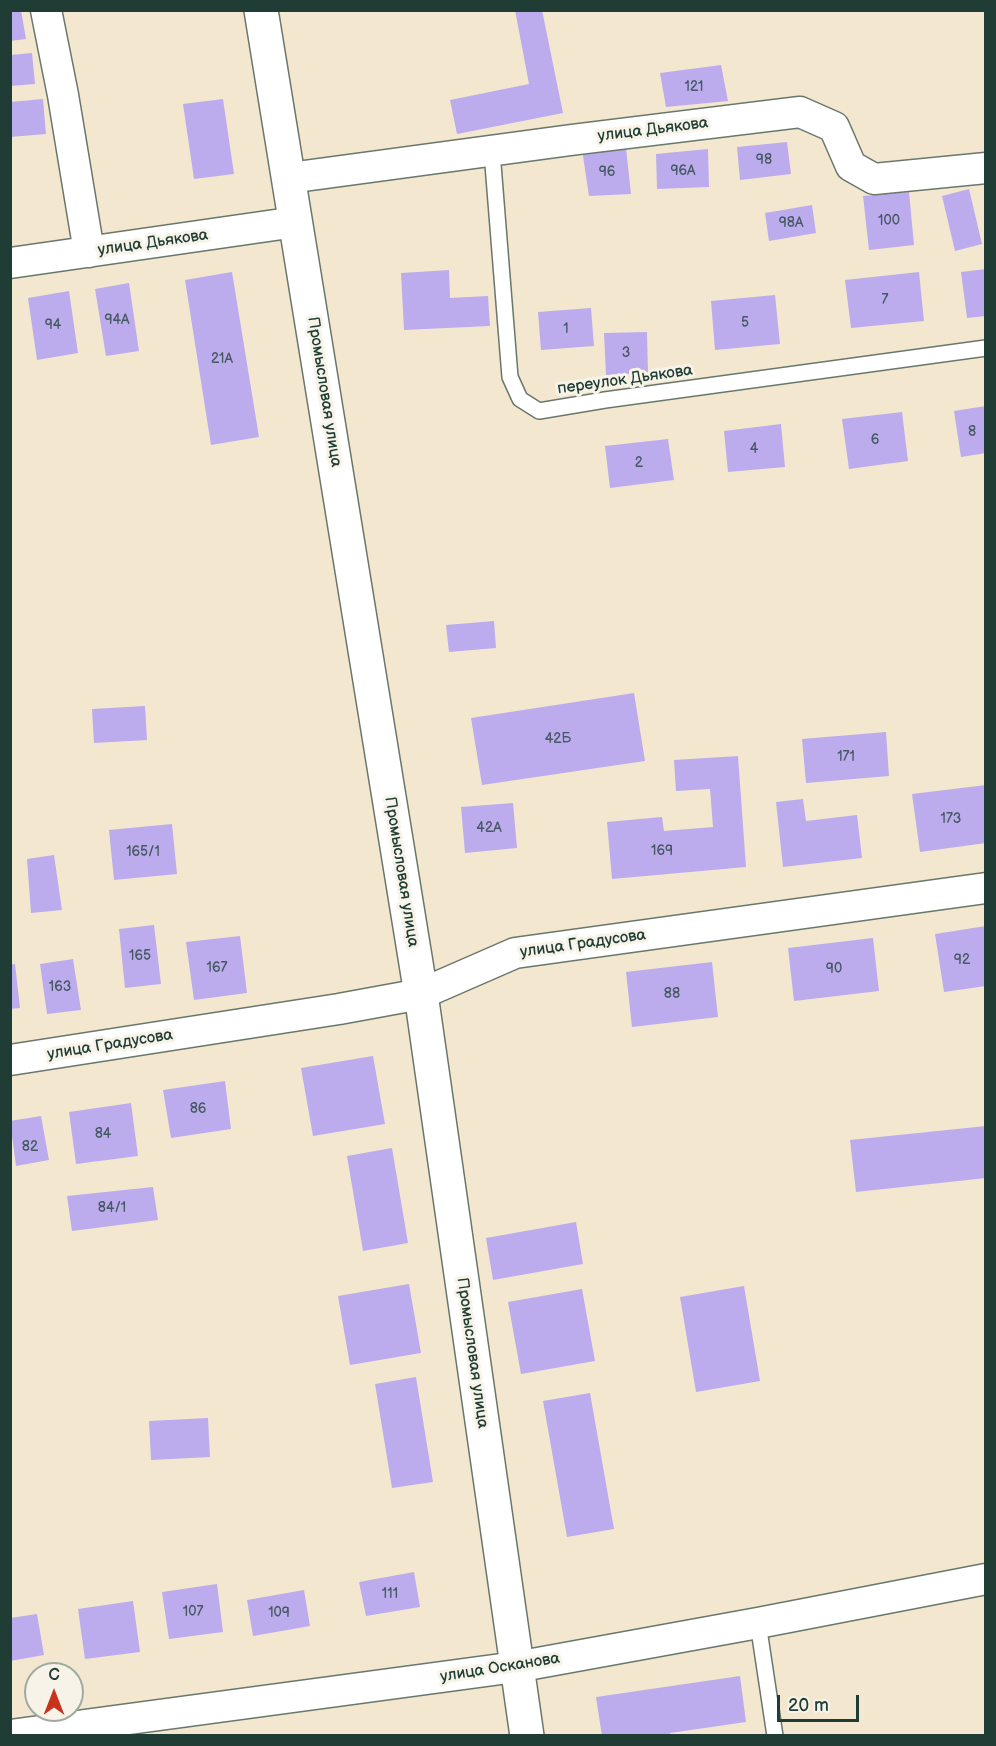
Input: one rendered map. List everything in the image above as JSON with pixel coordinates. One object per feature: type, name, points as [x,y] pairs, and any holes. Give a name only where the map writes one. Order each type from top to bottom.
[{"type":"street","points":[[46,10],[63,95],[89,252]]},
{"type":"street","name":"Промысловая улица","points":[[261,10],[421,994],[527,1736]]},
{"type":"street","name":"улица Дьякова","points":[[289,178],[800,112],[834,127],[851,166],[874,179],[986,168]]},
{"type":"street","name":"улица Дьякова","points":[[10,263],[296,222]]},
{"type":"street","name":"улица Градусова","points":[[10,1060],[339,1009],[421,994],[515,953],[986,888]]},
{"type":"street","name":"улица Осканова","points":[[10,1735],[516,1667],[986,1579]]},
{"type":"lane","name":"переулок Дьякова","points":[[492,152],[510,377],[520,399],[539,411],[986,348]]},
{"type":"lane","points":[[758,1623],[775,1736]]},
{"type":"building","points":[[10,10],[21,10],[26,39],[10,41]]},
{"type":"building","points":[[515,10],[542,10],[563,113],[457,134],[450,100],[529,84]]},
{"type":"building","points":[[32,53],[35,84],[10,86],[10,55]]},
{"type":"building","points":[[721,65],[728,101],[666,107],[660,73]]},
{"type":"building","points":[[43,99],[46,134],[10,137],[10,102]]},
{"type":"building","points":[[223,99],[234,174],[194,179],[183,104]]},
{"type":"building","points":[[787,142],[791,174],[740,180],[737,147]]},
{"type":"building","points":[[626,148],[631,194],[589,196],[582,149]]},
{"type":"building","points":[[708,149],[709,187],[657,189],[656,154]]},
{"type":"building","points":[[969,189],[982,244],[955,251],[942,196]]},
{"type":"building","points":[[909,192],[914,245],[869,250],[863,196]]},
{"type":"building","points":[[812,205],[816,233],[769,241],[765,213]]},
{"type":"building","points":[[986,269],[986,316],[967,318],[961,272]]},
{"type":"building","points":[[449,270],[450,298],[488,296],[490,326],[404,330],[401,273]]},
{"type":"building","points":[[232,272],[259,437],[211,445],[185,280]]},
{"type":"building","points":[[919,272],[924,321],[851,328],[845,280]]},
{"type":"building","points":[[129,283],[139,351],[106,356],[95,289]]},
{"type":"building","points":[[69,291],[78,353],[37,360],[28,298]]},
{"type":"building","points":[[775,295],[780,344],[715,350],[711,301]]},
{"type":"building","points":[[591,308],[594,346],[541,350],[538,312]]},
{"type":"building","points":[[647,332],[648,373],[606,375],[604,333]]},
{"type":"building","points":[[986,406],[986,453],[961,457],[954,411]]},
{"type":"building","points":[[902,412],[908,461],[849,469],[842,419]]},
{"type":"building","points":[[781,424],[785,467],[728,472],[724,431]]},
{"type":"building","points":[[668,439],[674,480],[610,488],[605,446]]},
{"type":"building","points":[[494,621],[496,648],[449,652],[446,625]]},
{"type":"building","points":[[634,693],[645,761],[482,785],[471,718]]},
{"type":"building","points":[[145,706],[147,740],[94,743],[92,709]]},
{"type":"building","points":[[886,732],[889,776],[806,783],[802,739]]},
{"type":"building","points":[[738,756],[746,867],[612,879],[607,822],[662,817],[664,831],[713,827],[710,789],[676,791],[674,760]]},
{"type":"building","points":[[986,785],[986,843],[920,852],[912,794]]},
{"type":"building","points":[[803,799],[806,821],[857,815],[862,858],[783,867],[776,802]]},
{"type":"building","points":[[513,803],[517,848],[465,853],[461,807]]},
{"type":"building","points":[[172,824],[177,874],[114,880],[109,830]]},
{"type":"building","points":[[54,855],[62,910],[31,913],[27,859]]},
{"type":"building","points":[[154,925],[161,984],[125,988],[119,929]]},
{"type":"building","points":[[986,926],[986,986],[944,992],[935,934]]},
{"type":"building","points":[[240,936],[247,993],[194,1000],[186,942]]},
{"type":"building","points":[[873,938],[879,991],[794,1001],[788,948]]},
{"type":"building","points":[[73,959],[81,1010],[47,1014],[40,964]]},
{"type":"building","points":[[712,962],[718,1017],[632,1027],[626,972]]},
{"type":"building","points":[[15,964],[20,1008],[10,1009],[10,965]]},
{"type":"building","points":[[373,1056],[385,1124],[313,1136],[301,1068]]},
{"type":"building","points":[[225,1081],[231,1129],[171,1138],[163,1090]]},
{"type":"building","points":[[131,1103],[138,1156],[76,1164],[69,1112]]},
{"type":"building","points":[[41,1116],[49,1160],[16,1166],[10,1121]]},
{"type":"building","points":[[986,1126],[986,1178],[856,1192],[850,1140]]},
{"type":"building","points":[[392,1148],[408,1243],[363,1251],[347,1156]]},
{"type":"building","points":[[153,1187],[158,1220],[72,1231],[67,1196]]},
{"type":"building","points":[[576,1222],[583,1264],[493,1280],[486,1238]]},
{"type":"building","points":[[409,1284],[421,1353],[350,1365],[338,1296]]},
{"type":"building","points":[[744,1286],[760,1381],[696,1392],[680,1297]]},
{"type":"building","points":[[582,1289],[595,1361],[521,1374],[508,1302]]},
{"type":"building","points":[[416,1377],[433,1482],[392,1488],[375,1384]]},
{"type":"building","points":[[590,1393],[614,1529],[567,1537],[543,1401]]},
{"type":"building","points":[[208,1418],[210,1457],[151,1460],[149,1421]]},
{"type":"building","points":[[414,1572],[420,1607],[366,1616],[359,1582]]},
{"type":"building","points":[[217,1584],[223,1632],[169,1639],[162,1592]]},
{"type":"building","points":[[304,1590],[310,1626],[253,1636],[247,1600]]},
{"type":"building","points":[[133,1601],[140,1652],[85,1659],[78,1609]]},
{"type":"building","points":[[37,1614],[44,1655],[10,1661],[10,1618]]},
{"type":"building","points":[[740,1676],[746,1722],[670,1733],[670,1736],[602,1736],[596,1697]]}]
